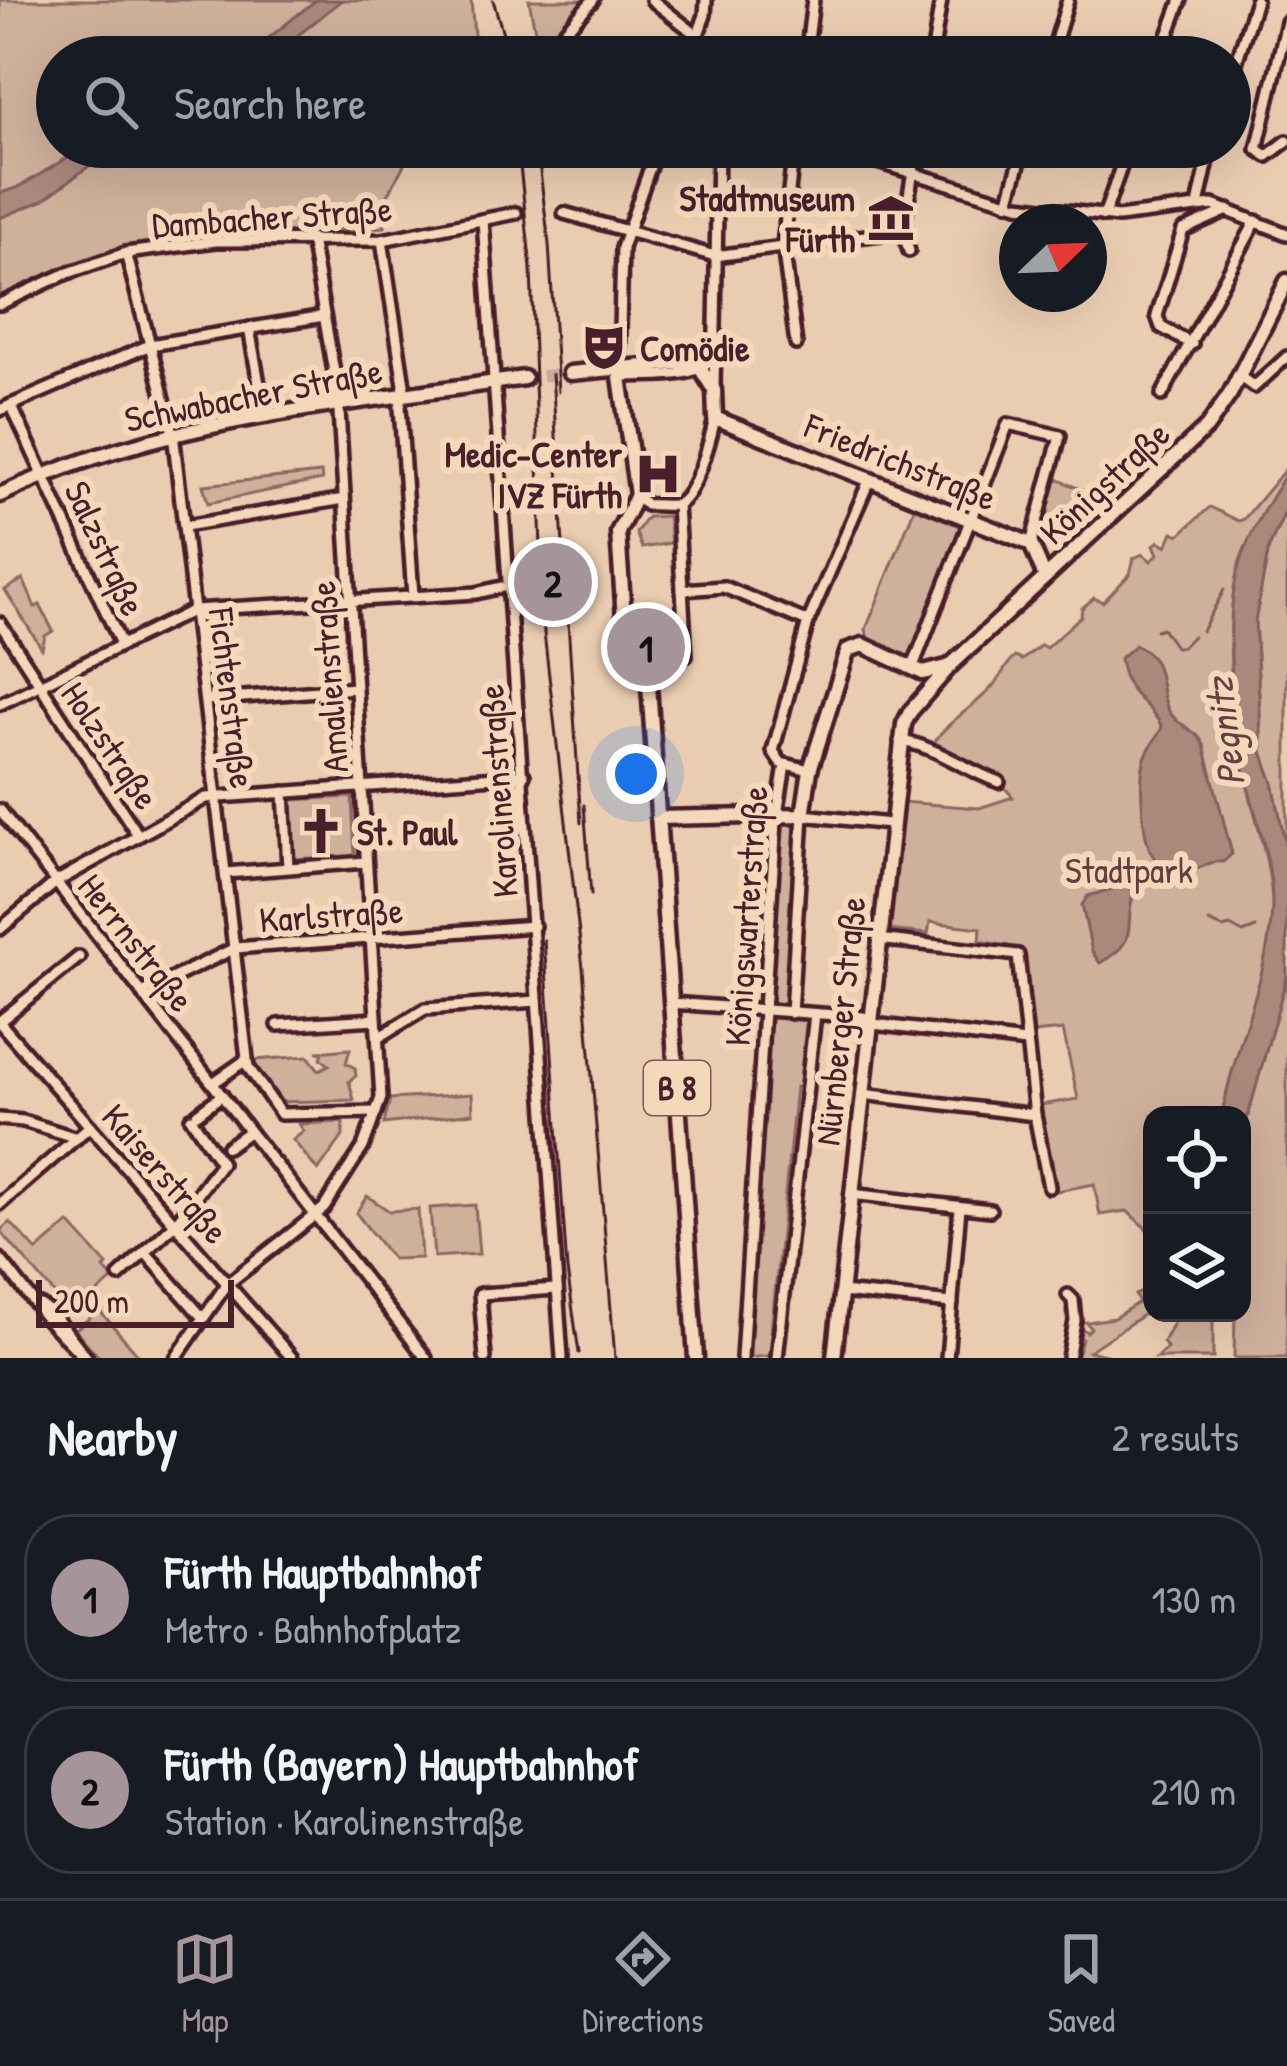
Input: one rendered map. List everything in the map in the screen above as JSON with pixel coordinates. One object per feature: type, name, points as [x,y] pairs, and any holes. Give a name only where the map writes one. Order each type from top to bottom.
[{"type":"main road","name":"Königstraße","points":[[922,698],[951,665],[1207,427],[1239,376],[1259,366],[1287,281]]},
{"type":"main road","points":[[570,373],[696,365],[714,390],[715,418]]},
{"type":"main road","points":[[619,370],[642,500],[626,515],[618,532],[626,633],[644,660],[658,818],[803,815],[810,770],[845,654],[855,646],[915,670],[935,672],[951,665]]},
{"type":"main road","name":"Schwabacher Straße","points":[[0,495],[42,475],[173,433],[524,378]]},
{"type":"main road","name":"Friedrichstraße","points":[[715,418],[1031,544],[1045,577]]},
{"type":"main road","points":[[915,670],[924,685],[922,698]]},
{"type":"main road","name":"Nürnberger Straße","points":[[834,1358],[900,741],[910,712],[922,698]]},
{"type":"main road","name":"B 8","points":[[658,818],[696,1358]]},
{"type":"street","points":[[561,36],[593,0]]},
{"type":"street","points":[[652,0],[698,36],[706,3],[723,0]]},
{"type":"street","points":[[808,36],[812,0]]},
{"type":"street","points":[[935,36],[941,0]]},
{"type":"street","points":[[1058,36],[1068,0]]},
{"type":"street","points":[[1168,36],[1181,0]]},
{"type":"street","points":[[1245,36],[1256,0]]},
{"type":"street","points":[[1287,22],[1257,149],[1267,156],[1287,141]]},
{"type":"street","points":[[619,370],[622,248],[649,168]]},
{"type":"street","points":[[714,390],[717,168]]},
{"type":"street","points":[[792,168],[783,245],[796,344]]},
{"type":"street","points":[[891,168],[1015,204]]},
{"type":"street","points":[[909,251],[903,231],[913,168]]},
{"type":"street","points":[[1008,203],[1018,168]]},
{"type":"street","points":[[1107,207],[1120,168]]},
{"type":"street","points":[[1198,205],[1206,168]]},
{"type":"street","points":[[1107,216],[1198,205],[1229,209],[1287,234]]},
{"type":"street","points":[[1192,344],[1156,321],[1184,230],[1229,209]]},
{"type":"street","name":"Dambacher Straße","points":[[0,304],[126,253],[216,241],[382,240],[516,213]]},
{"type":"street","points":[[564,213],[715,256],[903,231]]},
{"type":"street","name":"Karolinenstraße","points":[[483,220],[562,1358]]},
{"type":"street","points":[[1162,395],[1256,220]]},
{"type":"street","name":"Amalienstraße","points":[[310,239],[338,405],[378,1038],[381,1098],[376,1112]]},
{"type":"street","points":[[382,240],[403,395],[413,596]]},
{"type":"street","name":"Fichtenstraße","points":[[126,253],[173,433],[246,1060]]},
{"type":"street","points":[[5,407],[150,345],[324,316]]},
{"type":"street","points":[[249,328],[265,417]]},
{"type":"street","points":[[696,365],[712,357]]},
{"type":"street","points":[[1239,376],[1254,387],[1259,366],[1285,360]]},
{"type":"street","name":"Salzstraße","points":[[5,407],[121,644]]},
{"type":"street","points":[[644,660],[686,656],[680,503],[698,472],[715,418]]},
{"type":"street","points":[[915,670],[1008,424],[1060,436],[1031,544]]},
{"type":"street","points":[[682,590],[724,587],[808,622],[868,481]]},
{"type":"street","points":[[185,526],[344,499]]},
{"type":"street","points":[[642,500],[680,503]]},
{"type":"street","points":[[0,704],[194,610],[476,593],[502,586]]},
{"type":"street","name":"Königswarterstraße","points":[[808,622],[773,751],[785,765],[810,770]]},
{"type":"street","name":"Holzstraße","points":[[0,623],[138,835]]},
{"type":"street","points":[[206,700],[356,688]]},
{"type":"street","points":[[900,741],[928,745],[999,782]]},
{"type":"street","name":"Königswarterstraße","points":[[742,1358],[777,814],[785,765]]},
{"type":"street","points":[[0,929],[56,882],[206,798],[524,775]]},
{"type":"street","points":[[284,793],[288,868]]},
{"type":"street","name":"Herrnstraße","points":[[0,811],[426,1358]]},
{"type":"street","points":[[790,1013],[803,815],[890,824]]},
{"type":"street","points":[[226,873],[366,862]]},
{"type":"street","name":"Karlstraße","points":[[142,992],[236,948],[534,926]]},
{"type":"street","points":[[878,939],[1018,955],[1035,1115],[1048,1186]]},
{"type":"street","name":"Kaiserstraße","points":[[79,957],[0,1022],[292,1358]]},
{"type":"street","points":[[378,1038],[434,1007],[537,1001]]},
{"type":"street","points":[[671,1003],[815,1014],[1026,1042]]},
{"type":"street","points":[[777,1358],[815,1014]]},
{"type":"street","points":[[278,1025],[376,1018]]},
{"type":"street","points":[[176,1358],[227,1284],[324,1208],[363,1147],[376,1112],[281,1114],[250,1075],[246,1060],[213,1083]]},
{"type":"street","points":[[862,1094],[1035,1115]]},
{"type":"street","points":[[119,1276],[175,1224],[221,1163],[194,1116],[222,1095]]},
{"type":"street","name":"Herrnstraße","points":[[231,1106],[275,1164]]},
{"type":"street","points":[[0,1118],[76,1138]]},
{"type":"street","points":[[0,1204],[90,1126]]},
{"type":"street","points":[[226,1148],[248,1133]]},
{"type":"street","points":[[851,1194],[990,1210]]},
{"type":"street","points":[[946,1358],[960,1207]]},
{"type":"street","points":[[145,1252],[203,1318]]},
{"type":"street","points":[[0,1259],[46,1318],[86,1358]]},
{"type":"street","points":[[485,1358],[480,1294],[556,1288]]},
{"type":"street","points":[[841,1292],[952,1303]]},
{"type":"street","points":[[1068,1295],[1075,1321],[1068,1358]]},
{"type":"green space","points":[[0,0],[471,0],[474,36],[36,36],[36,168],[402,168],[384,203],[385,227],[190,239],[125,248],[0,299]]},
{"type":"green space","points":[[529,0],[590,0],[560,36],[536,36]]},
{"type":"green space","name":"Stadtpark","points":[[1287,467],[1239,565],[1230,636],[1241,757],[1270,883],[1268,956],[1224,1106],[1143,1106],[1143,1226],[1127,1211],[1100,1215],[1094,1184],[1057,1191],[1040,1105],[1078,1099],[1063,1030],[1033,1033],[1019,948],[980,941],[981,928],[930,922],[928,934],[887,930],[902,802],[979,808],[1013,797],[994,776],[932,746],[939,736],[989,690],[1015,657],[1022,660],[1041,645],[1046,648],[1094,598],[1103,602],[1130,574],[1134,558],[1143,554],[1151,561],[1158,554],[1154,545],[1159,541],[1167,546],[1173,532],[1179,535],[1210,507],[1244,519]]},
{"type":"green space","points":[[321,473],[322,480],[208,503],[203,485]]},
{"type":"green space","points":[[1055,478],[1087,492],[1043,533],[1047,504]]},
{"type":"green space","points":[[915,507],[962,527],[909,659],[868,640],[866,629]]},
{"type":"green space","points":[[1287,508],[1287,852],[1262,752],[1255,621],[1269,547]]},
{"type":"green space","points":[[668,516],[671,543],[642,548],[636,533],[647,517]]},
{"type":"green space","points":[[23,579],[53,631],[45,636],[42,649],[5,590]]},
{"type":"green space","points":[[675,614],[678,648],[658,649],[645,627],[647,616]]},
{"type":"green space","points":[[352,797],[355,856],[292,859],[289,800]]},
{"type":"green space","points":[[779,822],[797,824],[788,1019],[811,1021],[804,1086],[796,1087],[771,1331],[776,1333],[774,1355],[748,1358]]},
{"type":"green space","points":[[1287,976],[1287,1358],[1234,1358],[1235,1322],[1251,1322],[1251,1106]]},
{"type":"green space","points":[[350,1049],[346,1063],[355,1068],[356,1076],[349,1081],[354,1100],[279,1102],[256,1071],[255,1060],[308,1056],[319,1070],[329,1065],[321,1058],[323,1053],[317,1052]]},
{"type":"green space","points":[[472,1094],[473,1113],[384,1124],[390,1099]]},
{"type":"green space","points":[[343,1122],[343,1136],[318,1171],[293,1140],[304,1131],[299,1124]]},
{"type":"green space","points":[[367,1196],[389,1211],[418,1209],[421,1258],[392,1259],[356,1213]]},
{"type":"green space","points":[[475,1205],[479,1254],[434,1257],[430,1208]]},
{"type":"green space","points":[[10,1222],[37,1251],[69,1223],[107,1265],[104,1269],[113,1279],[73,1315],[0,1231]]},
{"type":"green space","points":[[1143,1291],[1143,1315],[1089,1351],[1105,1358],[1076,1358],[1082,1339],[1074,1330],[1078,1326],[1087,1332],[1091,1328],[1086,1322],[1114,1318],[1139,1302],[1135,1295]]},
{"type":"green space","points":[[99,1310],[141,1358],[100,1358],[75,1330]]},
{"type":"green space","points":[[1173,1322],[1213,1322],[1213,1358],[1156,1358],[1167,1348],[1163,1342]]},
{"type":"shaded area","points":[[316,0],[342,0],[297,36],[271,36]]},
{"type":"shaded area","points":[[50,168],[87,168],[42,201],[0,218],[0,193]]},
{"type":"shaded area","points":[[1287,472],[1287,508],[1269,547],[1255,621],[1262,752],[1287,852],[1287,976],[1251,1106],[1224,1106],[1264,962],[1272,909],[1268,861],[1247,782],[1232,672],[1235,586],[1244,550]]},
{"type":"shaded area","points":[[1135,645],[1157,666],[1169,711],[1204,745],[1232,854],[1223,862],[1192,871],[1176,869],[1159,862],[1150,850],[1143,771],[1162,727],[1132,691],[1123,672],[1120,658]]},
{"type":"shaded area","points":[[1125,885],[1135,891],[1127,938],[1100,963],[1092,952],[1082,905],[1088,896]]},
{"type":"waterway","points":[[1202,631],[1224,590]]},
{"type":"waterway","points":[[1156,630],[1162,628],[1175,647],[1182,647],[1193,636]]},
{"type":"waterway","points":[[1209,922],[1243,933],[1256,928]]},
{"type":"tunnel","points":[[524,378],[570,373]]},
{"type":"railway","points":[[493,0],[504,36]]},
{"type":"railway","points":[[520,168],[531,269],[544,633],[583,968],[615,1358]]},
{"type":"railway","points":[[540,168],[558,392]]},
{"type":"railway","points":[[552,374],[581,823]]},
{"type":"railway","points":[[584,805],[591,895]]},
{"type":"railway","points":[[544,940],[567,1270],[579,1353]]},
{"type":"place","name":"Stadtmuseum Fürth","points":[[891,218]]},
{"type":"place","name":"Comödie","points":[[604,347]]},
{"type":"place","name":"Medic-Center IVZ Fürth","points":[[658,474]]},
{"type":"place","name":"Fürth (Bayern) Hauptbahnhof","points":[[553,582]]},
{"type":"place","name":"Fürth Hauptbahnhof","points":[[646,647]]},
{"type":"place","name":"St. Paul","points":[[321,831]]},
{"type":"water label","name":"Pegnitz","points":[[1224,732]]}]
